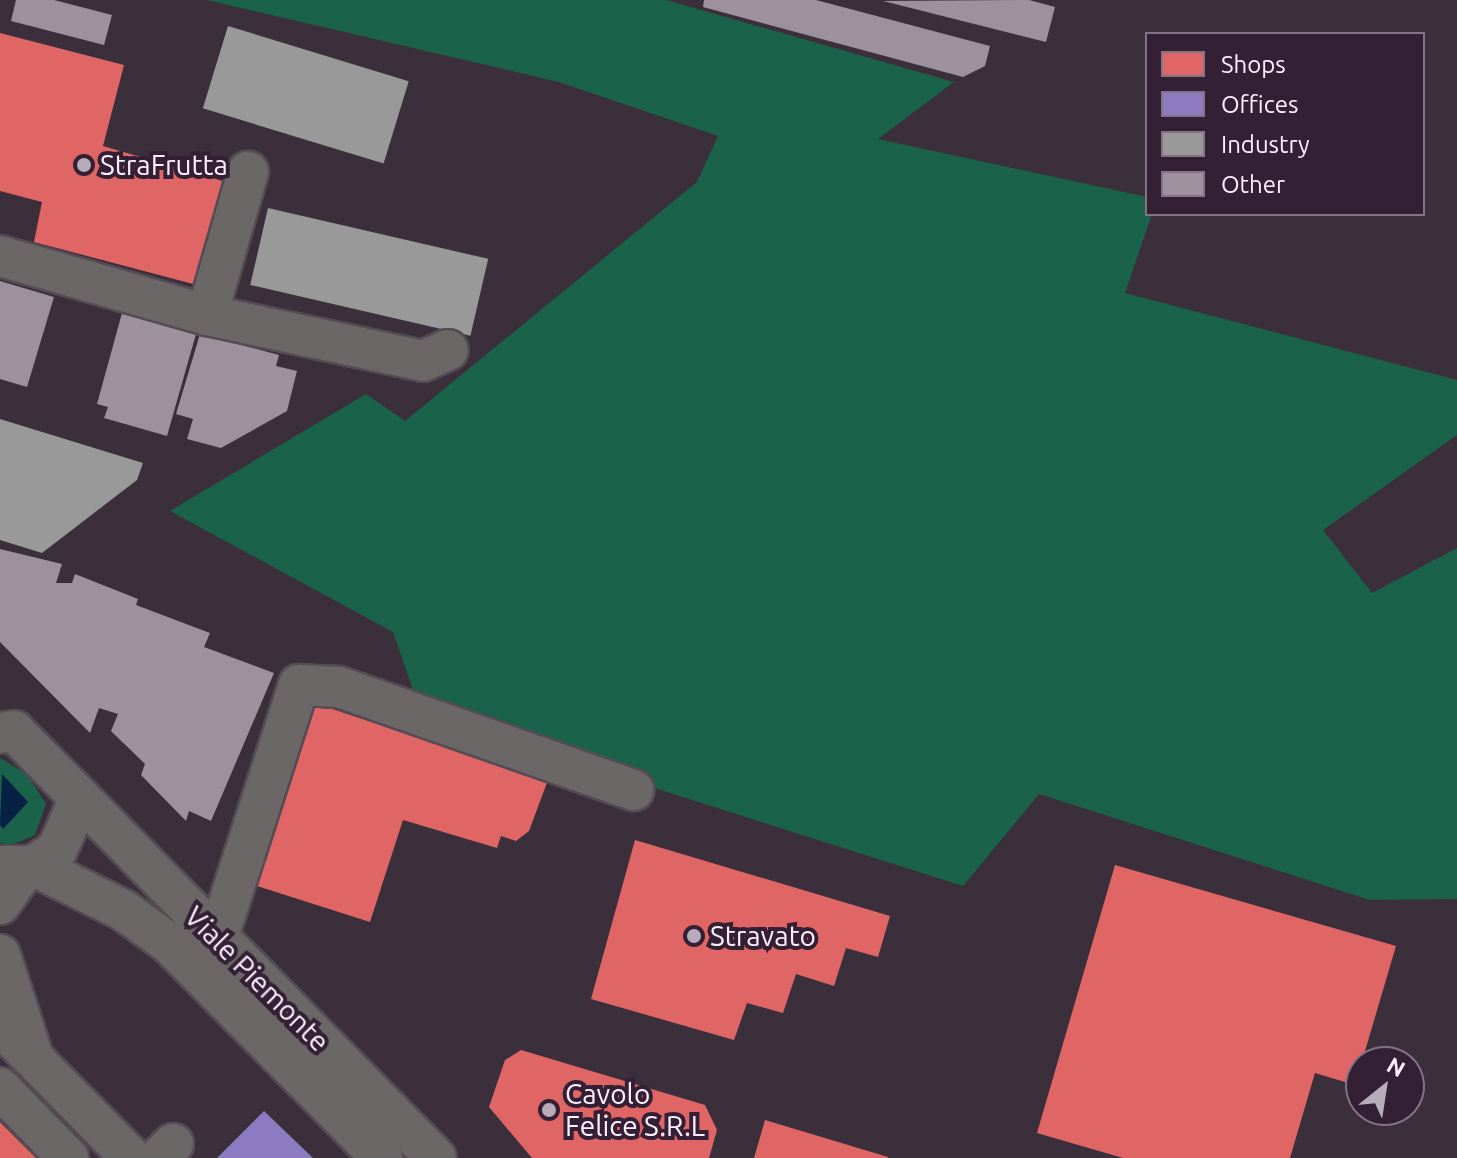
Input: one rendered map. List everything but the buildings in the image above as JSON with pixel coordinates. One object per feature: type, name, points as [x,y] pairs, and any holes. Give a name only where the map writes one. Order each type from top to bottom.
[{"type":"street","points":[[207,315],[248,172]]},
{"type":"street","points":[[0,256],[207,315],[423,361],[448,350]]},
{"type":"street","points":[[217,940],[299,685],[339,687],[633,790]]},
{"type":"street","name":"Viale Piemonte","points":[[5,727],[80,798],[217,940],[436,1158]]},
{"type":"street","points":[[0,904],[20,866],[57,850],[80,798]]},
{"type":"street","name":"Viale Piemonte","points":[[20,866],[123,910],[169,943],[382,1158]]},
{"type":"street","points":[[0,955],[32,1055]]},
{"type":"street","points":[[0,1025],[131,1158]]},
{"type":"street","points":[[0,1088],[68,1158]]},
{"type":"green space","points":[[207,0],[666,0],[954,82],[878,139],[1145,197],[1145,216],[1151,216],[1125,293],[1457,380],[1457,435],[1323,530],[1372,593],[1457,548],[1457,899],[1370,900],[1039,794],[963,886],[648,786],[417,701],[393,632],[170,511],[366,394],[405,421],[697,182],[718,136],[559,82]]},
{"type":"green space","points":[[0,758],[27,774],[46,804],[35,835],[11,845],[0,843]]},
{"type":"water","points":[[2,774],[28,802],[3,829],[0,825]]},
{"type":"place","name":"StraFrutta","points":[[84,165]]},
{"type":"place","name":"Stravato","points":[[694,936]]},
{"type":"place","name":"Cavolo Felice S.R.L","points":[[549,1110]]}]
